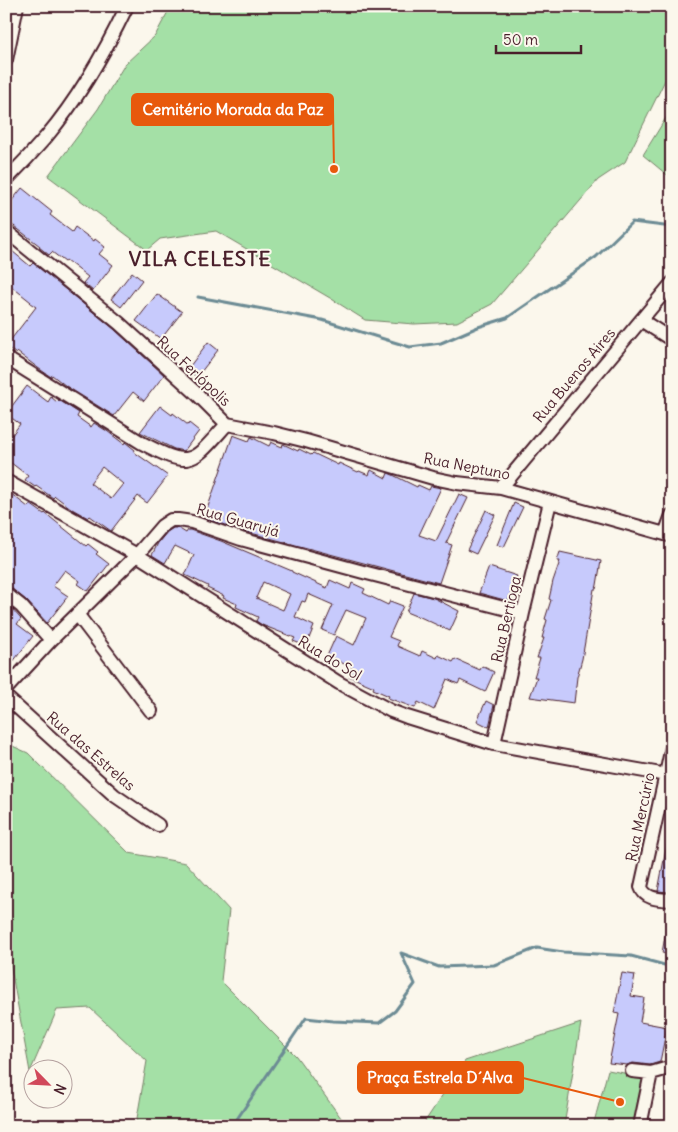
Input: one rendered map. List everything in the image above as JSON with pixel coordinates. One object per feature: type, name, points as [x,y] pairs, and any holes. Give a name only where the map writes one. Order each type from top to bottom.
[{"type":"street","points":[[6,60],[17,6]]},
{"type":"street","points":[[6,180],[47,136],[76,97],[119,24],[127,6]]},
{"type":"street","name":"Rua Ferlópolis","points":[[6,231],[119,323],[227,424],[206,448],[194,458],[188,460],[176,459],[142,443],[6,358]]},
{"type":"street","name":"Rua Buenos Aires","points":[[501,488],[672,283]]},
{"type":"street","points":[[641,320],[672,340]]},
{"type":"street","name":"Rua Neptuno","points":[[227,424],[298,439],[432,478],[501,488],[668,535]]},
{"type":"street","name":"Rua do Sol","points":[[6,482],[137,555],[339,683],[408,718],[494,744],[669,775]]},
{"type":"street","name":"Rua Bertioga","points":[[494,744],[550,502]]},
{"type":"street","points":[[668,535],[672,515]]},
{"type":"street","name":"Rua Guarujá","points":[[6,689],[51,640],[137,555],[162,526],[171,520],[192,522],[241,539],[523,613]]},
{"type":"street","points":[[6,594],[21,606],[51,640]]},
{"type":"street","points":[[77,614],[151,711]]},
{"type":"street","name":"Rua das Estrelas","points":[[6,697],[114,795],[158,825]]},
{"type":"street","name":"Rua Mercúrio","points":[[672,747],[669,775],[660,804],[641,888],[644,893],[654,898],[672,900]]},
{"type":"street","points":[[632,1071],[651,1073],[672,1067]]},
{"type":"street","points":[[640,1126],[651,1073]]},
{"type":"green space","points":[[171,6],[672,6],[672,66],[625,162],[598,180],[492,304],[457,322],[414,324],[365,320],[216,231],[160,239],[147,250],[48,176],[98,109],[125,64],[155,36]]},
{"type":"green space","points":[[672,108],[672,179],[643,155]]},
{"type":"green space","points":[[6,743],[28,753],[129,853],[186,863],[229,910],[221,981],[296,1056],[344,1122],[365,1126],[137,1126],[147,1061],[90,1008],[57,1010],[35,1060],[28,1060],[6,941]]},
{"type":"green space","points":[[581,1023],[564,1126],[422,1126],[465,1061]]},
{"type":"green space","points":[[608,1070],[645,1077],[636,1126],[593,1126]]},
{"type":"building","points":[[22,188],[52,212],[50,215],[72,232],[75,227],[105,247],[99,254],[113,265],[93,291],[83,283],[88,277],[52,252],[49,255],[6,220],[6,208]]},
{"type":"building","points":[[6,246],[30,266],[33,263],[114,329],[164,375],[144,401],[133,392],[114,416],[52,375],[51,377],[6,346],[36,307],[6,282]]},
{"type":"building","points":[[132,272],[142,280],[121,307],[111,299]]},
{"type":"building","points":[[157,294],[182,312],[161,339],[136,321]]},
{"type":"building","points":[[208,342],[218,350],[197,377],[187,370]]},
{"type":"building","points":[[27,386],[48,402],[51,397],[57,402],[59,400],[79,413],[77,417],[91,427],[94,423],[124,444],[125,442],[135,450],[134,452],[168,476],[147,503],[138,496],[111,531],[90,516],[88,518],[55,496],[53,498],[35,487],[25,480],[28,476],[6,459],[6,443],[20,424],[6,414]],"holes":[[[102,467],[123,484],[111,499],[90,483]]]},
{"type":"building","points":[[160,406],[199,431],[184,451],[174,449],[140,432]]},
{"type":"building","points":[[233,435],[249,441],[251,437],[269,446],[271,442],[282,447],[283,444],[311,455],[313,453],[338,465],[339,463],[369,475],[371,470],[386,478],[388,473],[417,487],[418,485],[429,490],[431,486],[441,488],[419,535],[436,541],[459,494],[468,498],[446,543],[452,545],[439,583],[243,531],[204,518]]},
{"type":"building","points":[[6,490],[28,507],[30,504],[45,513],[86,546],[88,544],[98,552],[96,554],[109,564],[88,591],[78,584],[80,581],[65,570],[53,586],[68,596],[47,623],[26,600],[6,584]]},
{"type":"building","points":[[514,503],[523,507],[504,547],[497,545]]},
{"type":"building","points":[[486,510],[495,515],[476,554],[467,550]]},
{"type":"building","points":[[173,528],[178,528],[186,533],[190,530],[292,571],[327,588],[330,580],[350,589],[352,583],[365,589],[363,593],[388,605],[390,601],[403,606],[389,637],[399,641],[397,646],[420,656],[422,651],[437,658],[438,655],[453,662],[455,659],[480,670],[482,666],[494,672],[485,692],[460,680],[458,684],[447,679],[434,710],[418,702],[415,708],[388,698],[389,696],[373,689],[374,687],[349,676],[353,668],[327,656],[336,636],[354,645],[366,618],[346,610],[334,635],[322,630],[333,605],[308,594],[305,602],[302,601],[295,617],[314,626],[306,646],[293,641],[295,638],[262,625],[256,621],[258,617],[236,607],[237,604],[223,598],[224,596],[207,588],[208,586],[185,575],[194,555],[175,546],[165,563],[152,555],[158,543]],"holes":[[[263,582],[290,594],[283,610],[256,598]]]},
{"type":"building","points":[[560,552],[601,561],[577,677],[574,703],[530,697],[537,677],[534,677],[540,658],[537,658],[544,638],[542,638],[547,620],[545,619],[551,600],[549,599],[553,581],[560,561],[557,561]]},
{"type":"building","points":[[489,567],[517,576],[508,601],[479,593]]},
{"type":"building","points":[[414,593],[434,598],[459,611],[450,631],[406,612]]},
{"type":"building","points":[[12,609],[21,619],[17,624],[33,636],[12,663],[6,659],[6,617]]},
{"type":"building","points":[[486,701],[494,705],[489,727],[477,721]]},
{"type":"building","points":[[667,844],[672,845],[672,874],[668,892],[658,891]]},
{"type":"building","points":[[667,925],[672,925],[672,955],[662,953]]},
{"type":"building","points":[[622,973],[635,975],[631,996],[644,998],[640,1022],[667,1027],[660,1062],[650,1065],[609,1063],[619,1014],[614,1013]]},
{"type":"waterway","points":[[198,297],[322,320],[410,347],[441,343],[478,327],[507,318],[596,257],[632,222],[672,227]]},
{"type":"waterway","points":[[237,1119],[306,1018],[379,1023],[395,1011],[415,984],[401,953],[439,967],[494,965],[537,948],[563,952],[631,956],[672,967]]},
{"type":"place","name":"Cemitério Morada da Paz","points":[[334,169]]},
{"type":"place","name":"Praça Estrela D´Alva","points":[[620,1102]]},
{"type":"district","name":"VILA CELESTE","points":[[200,258]]}]
